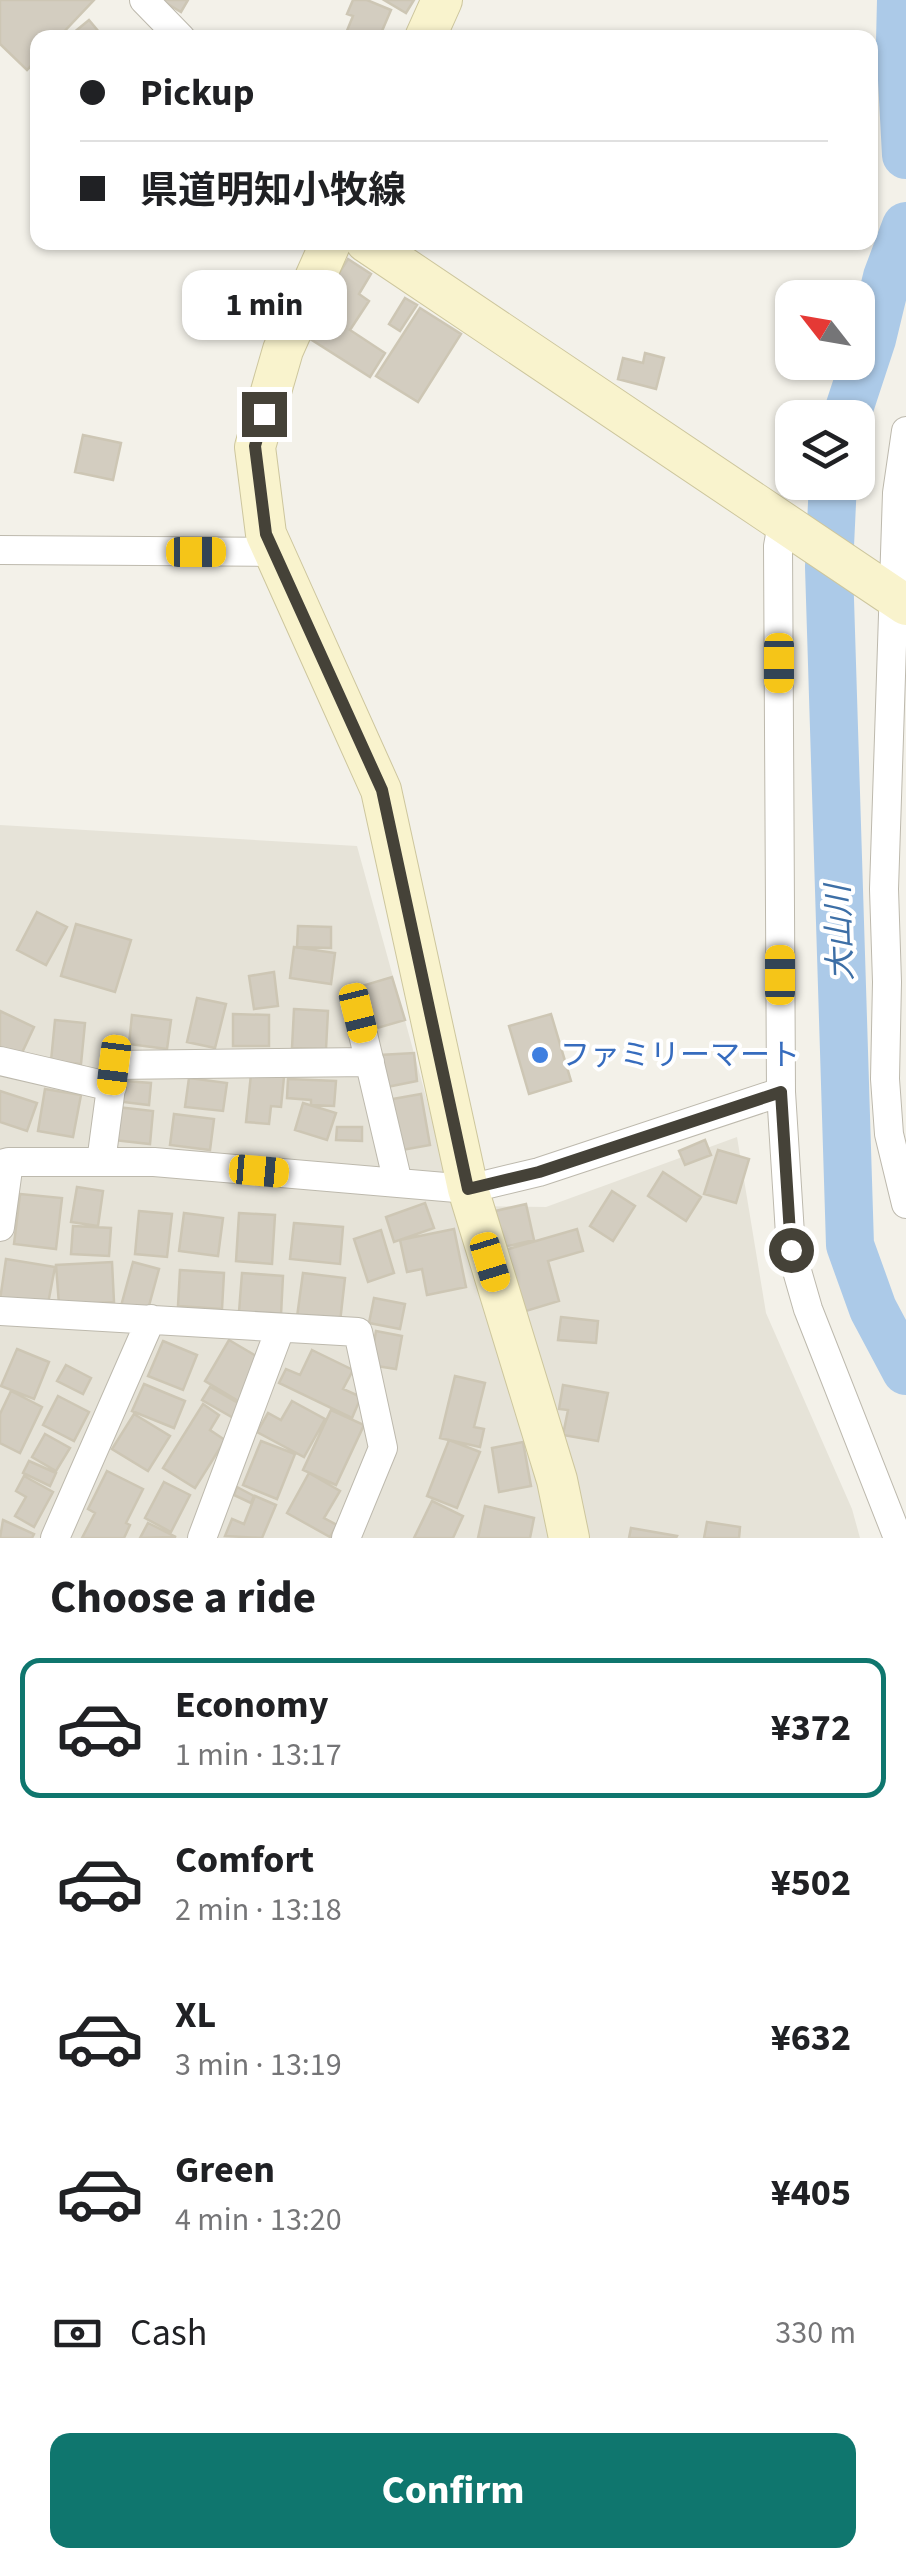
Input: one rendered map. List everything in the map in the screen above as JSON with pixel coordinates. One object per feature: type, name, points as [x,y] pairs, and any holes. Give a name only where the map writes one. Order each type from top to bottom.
[{"type":"main road","points":[[429,30],[442,0]]},
{"type":"main road","points":[[327,250],[282,350],[255,446],[266,534],[382,790],[468,1189],[558,1480],[569,1538]]},
{"type":"main road","points":[[378,250],[900,600]]},
{"type":"street","points":[[144,0],[173,30]]},
{"type":"street","points":[[906,431],[897,493],[900,600],[884,889],[888,982],[885,1079],[889,1134],[906,1204]]},
{"type":"street","points":[[782,524],[778,546],[781,1092],[791,1250],[808,1309],[898,1538]]},
{"type":"street","points":[[0,550],[274,552]]},
{"type":"street","points":[[358,1013],[398,1183]]},
{"type":"street","points":[[0,1061],[112,1087]]},
{"type":"street","points":[[101,1162],[114,1065],[370,1062]]},
{"type":"street","points":[[0,1227],[4,1163],[154,1162],[468,1189],[539,1172],[781,1092]]},
{"type":"street","points":[[0,1311],[358,1332],[383,1448],[346,1538]]},
{"type":"street","points":[[55,1538],[151,1319]]},
{"type":"street","points":[[202,1538],[280,1329]]},
{"type":"shaded area","points":[[0,825],[357,846],[456,1206],[546,1207],[737,1137],[766,1313],[852,1509],[860,1538],[0,1538]]},
{"type":"building","points":[[0,0],[94,0],[66,30],[30,30],[27,70],[0,44]]},
{"type":"building","points":[[161,0],[188,0],[181,12]]},
{"type":"building","points":[[353,0],[367,0],[391,10],[382,30],[347,30],[353,16],[347,14]]},
{"type":"building","points":[[384,0],[414,0],[406,13]]},
{"type":"building","points":[[89,20],[97,30],[77,30]]},
{"type":"building","points":[[348,259],[371,274],[359,294],[369,301],[350,330],[385,353],[370,377],[301,333]]},
{"type":"building","points":[[405,298],[417,305],[400,331],[389,324]]},
{"type":"building","points":[[420,308],[461,334],[418,402],[376,376]]},
{"type":"building","points":[[645,353],[664,358],[656,389],[618,379],[623,358],[643,363]]},
{"type":"building","points":[[83,435],[121,443],[113,480],[75,472]]},
{"type":"building","points":[[37,912],[67,927],[46,965],[17,950]]},
{"type":"building","points":[[76,924],[131,940],[115,992],[61,976]]},
{"type":"building","points":[[298,926],[331,927],[331,948],[297,947]]},
{"type":"building","points":[[294,947],[335,953],[331,984],[290,978]]},
{"type":"building","points":[[274,972],[278,1006],[254,1009],[249,976]]},
{"type":"building","points":[[392,977],[405,1020],[367,1031],[355,988]]},
{"type":"building","points":[[197,998],[226,1004],[215,1048],[187,1042]]},
{"type":"building","points":[[294,1009],[328,1011],[326,1049],[292,1048]]},
{"type":"building","points":[[0,1011],[34,1027],[20,1057],[0,1047]]},
{"type":"building","points":[[233,1014],[269,1015],[269,1046],[233,1046]]},
{"type":"building","points":[[551,1014],[571,1081],[529,1094],[509,1026]]},
{"type":"building","points":[[132,1015],[171,1020],[167,1049],[129,1044]]},
{"type":"building","points":[[55,1020],[85,1023],[81,1064],[51,1061]]},
{"type":"building","points":[[414,1053],[417,1081],[387,1087],[380,1055]]},
{"type":"building","points":[[251,1074],[284,1077],[281,1107],[271,1106],[269,1124],[246,1122]]},
{"type":"building","points":[[189,1078],[227,1083],[223,1111],[185,1107]]},
{"type":"building","points":[[288,1079],[336,1081],[334,1106],[287,1098]]},
{"type":"building","points":[[125,1081],[151,1083],[149,1105],[123,1102]]},
{"type":"building","points":[[45,1089],[81,1095],[73,1137],[38,1131]]},
{"type":"building","points":[[0,1091],[37,1103],[27,1131],[0,1122]]},
{"type":"building","points":[[421,1094],[430,1145],[396,1151],[387,1100]]},
{"type":"building","points":[[303,1103],[336,1113],[327,1140],[295,1130]]},
{"type":"building","points":[[117,1107],[153,1111],[150,1144],[113,1140]]},
{"type":"building","points":[[174,1114],[214,1119],[210,1150],[170,1145]]},
{"type":"building","points":[[337,1127],[362,1127],[362,1141],[336,1140]]},
{"type":"building","points":[[705,1140],[711,1155],[685,1165],[679,1151]]},
{"type":"building","points":[[718,1150],[749,1159],[736,1203],[704,1194]]},
{"type":"building","points":[[663,1172],[701,1197],[686,1221],[648,1196]]},
{"type":"building","points":[[77,1187],[103,1191],[98,1226],[71,1222]]},
{"type":"building","points":[[612,1191],[635,1206],[613,1241],[590,1226]]},
{"type":"building","points":[[20,1194],[62,1198],[56,1249],[14,1244]]},
{"type":"building","points":[[425,1203],[434,1228],[394,1242],[386,1217]]},
{"type":"building","points":[[526,1204],[534,1240],[499,1248],[491,1212]]},
{"type":"building","points":[[139,1211],[172,1214],[167,1257],[135,1254]]},
{"type":"building","points":[[184,1213],[223,1218],[218,1256],[179,1251]]},
{"type":"building","points":[[239,1213],[275,1215],[272,1264],[236,1261]]},
{"type":"building","points":[[294,1223],[343,1227],[340,1264],[290,1259]]},
{"type":"building","points":[[73,1226],[111,1228],[109,1256],[71,1254]]},
{"type":"building","points":[[454,1229],[466,1287],[427,1295],[422,1269],[407,1272],[400,1240]]},
{"type":"building","points":[[577,1229],[583,1251],[548,1261],[559,1301],[516,1314],[498,1252]]},
{"type":"building","points":[[381,1230],[394,1273],[368,1282],[354,1239]]},
{"type":"building","points":[[6,1259],[55,1267],[47,1309],[0,1300]]},
{"type":"building","points":[[112,1262],[114,1302],[59,1305],[56,1265]]},
{"type":"building","points":[[133,1262],[159,1269],[147,1313],[121,1306]]},
{"type":"building","points":[[180,1270],[224,1273],[222,1309],[178,1306]]},
{"type":"building","points":[[242,1273],[283,1276],[281,1315],[239,1312]]},
{"type":"building","points":[[303,1273],[345,1278],[340,1322],[297,1317]]},
{"type":"building","points":[[374,1298],[405,1304],[400,1329],[369,1323]]},
{"type":"building","points":[[561,1317],[598,1321],[596,1343],[558,1340]]},
{"type":"building","points":[[376,1331],[402,1336],[396,1369],[370,1365]]},
{"type":"building","points":[[229,1340],[263,1360],[240,1402],[205,1381]]},
{"type":"building","points":[[163,1341],[197,1355],[183,1390],[148,1376]]},
{"type":"building","points":[[17,1349],[49,1362],[34,1399],[1,1386]]},
{"type":"building","points":[[312,1350],[353,1370],[343,1389],[361,1397],[352,1418],[279,1383],[286,1369],[300,1375]]},
{"type":"building","points":[[66,1365],[91,1378],[83,1394],[57,1381]]},
{"type":"building","points":[[455,1376],[485,1383],[474,1427],[484,1429],[480,1447],[440,1438]]},
{"type":"building","points":[[144,1384],[185,1401],[174,1428],[132,1411]]},
{"type":"building","points":[[563,1385],[608,1393],[598,1441],[563,1435],[568,1410],[559,1409]]},
{"type":"building","points":[[210,1387],[245,1407],[237,1420],[202,1400]]},
{"type":"building","points":[[11,1391],[42,1407],[20,1453],[0,1443],[0,1414]]},
{"type":"building","points":[[58,1396],[89,1412],[74,1441],[43,1425]]},
{"type":"building","points":[[292,1401],[325,1419],[304,1457],[257,1432],[268,1413],[281,1420]]},
{"type":"building","points":[[203,1404],[219,1415],[210,1430],[225,1440],[195,1488],[163,1468]]},
{"type":"building","points":[[331,1410],[364,1425],[336,1485],[303,1470]]},
{"type":"building","points":[[134,1414],[170,1436],[148,1471],[112,1449]]},
{"type":"building","points":[[45,1434],[70,1448],[56,1471],[32,1457]]},
{"type":"building","points":[[449,1440],[480,1452],[457,1508],[427,1496]]},
{"type":"building","points":[[261,1441],[295,1454],[277,1499],[243,1485]]},
{"type":"building","points":[[523,1442],[531,1486],[499,1492],[492,1448]]},
{"type":"building","points":[[29,1461],[56,1473],[50,1486],[23,1473]]},
{"type":"building","points":[[107,1471],[143,1489],[126,1523],[130,1525],[124,1538],[82,1538],[95,1513],[88,1509]]},
{"type":"building","points":[[309,1473],[340,1491],[324,1518],[337,1525],[330,1537],[287,1513]]},
{"type":"building","points":[[24,1476],[53,1492],[34,1527],[15,1516],[26,1497],[16,1491]]},
{"type":"building","points":[[164,1482],[190,1495],[171,1532],[145,1518]]},
{"type":"building","points":[[237,1487],[254,1496],[251,1503],[234,1495]]},
{"type":"building","points":[[255,1496],[276,1505],[262,1538],[225,1536],[232,1519],[244,1524]]},
{"type":"building","points":[[432,1501],[463,1516],[453,1538],[414,1538]]},
{"type":"building","points":[[485,1506],[534,1518],[530,1538],[478,1538]]},
{"type":"building","points":[[3,1520],[34,1534],[32,1538],[0,1538]]},
{"type":"building","points":[[707,1522],[740,1527],[739,1538],[704,1538]]},
{"type":"building","points":[[148,1523],[176,1537],[140,1538]]},
{"type":"building","points":[[631,1528],[677,1536],[629,1538]]},
{"type":"waterway","points":[[901,0],[906,155]]},
{"type":"waterway","name":"大山川","points":[[852,400],[887,277],[906,226]]},
{"type":"waterway","name":"大山川","points":[[832,500],[829,567],[850,1245],[873,1309],[906,1371]]},
{"type":"place","name":"ファミリーマート","points":[[540,1055]]},
{"type":"route","points":[[264,414],[255,446],[266,534],[382,790],[468,1189],[539,1172],[781,1092],[791,1250]]}]
